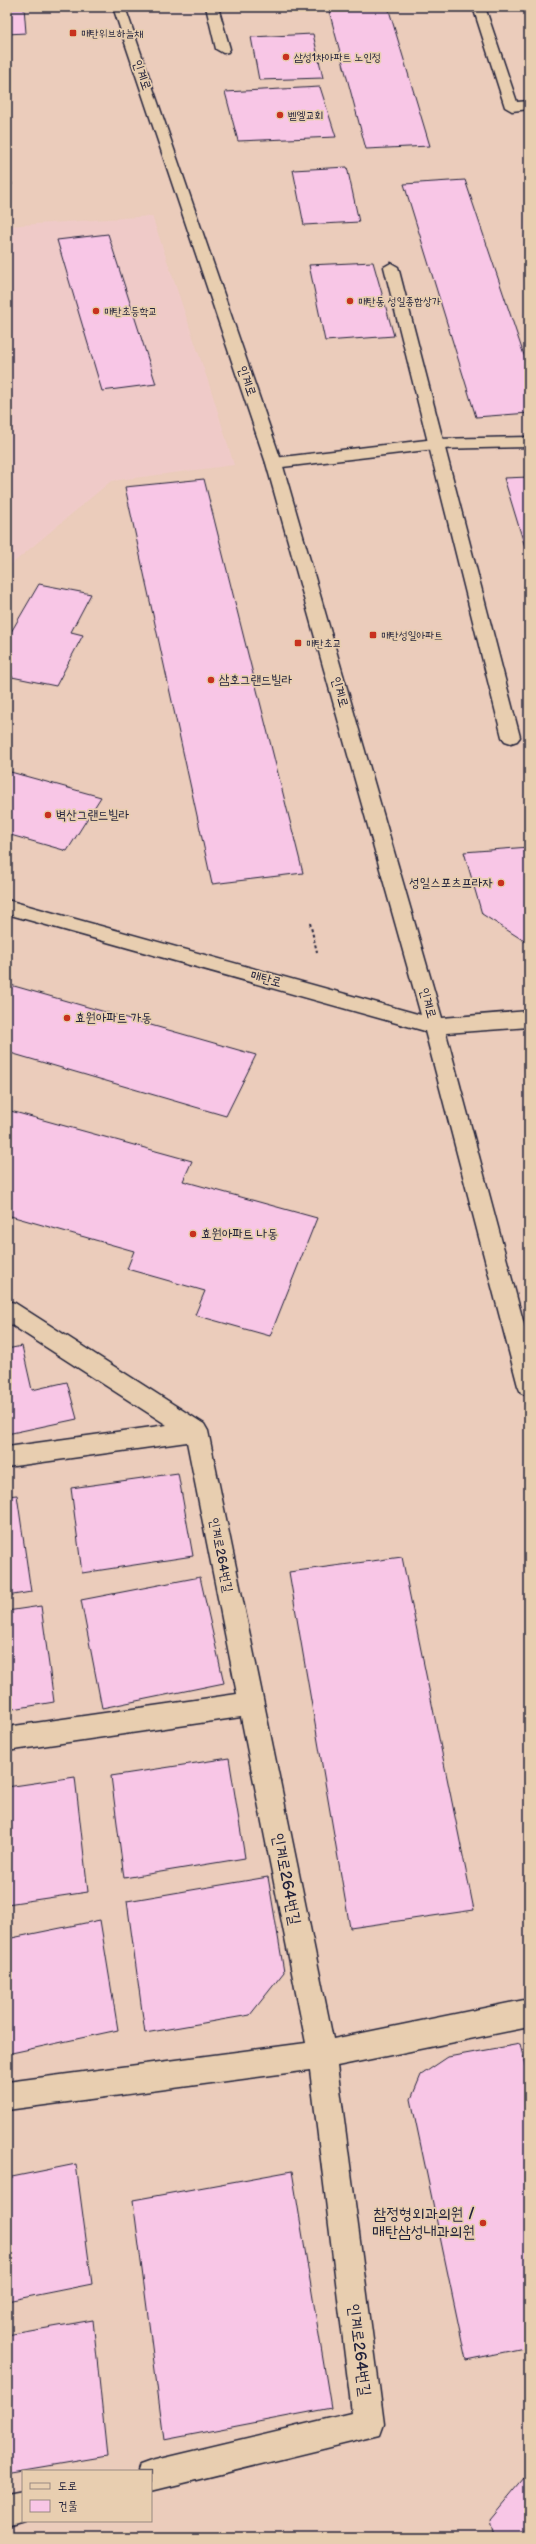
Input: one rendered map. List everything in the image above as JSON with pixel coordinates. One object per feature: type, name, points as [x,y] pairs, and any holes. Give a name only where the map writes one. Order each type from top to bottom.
[{"type":"street","name":"인계로","points":[[119,7],[274,463],[434,1026],[529,1386]]},
{"type":"street","points":[[212,7],[223,50]]},
{"type":"street","points":[[479,7],[512,107],[529,105]]},
{"type":"street","points":[[391,267],[511,737]]},
{"type":"street","points":[[274,463],[436,444],[529,442]]},
{"type":"street","name":"매탄로","points":[[7,907],[434,1026],[529,1019]]},
{"type":"street","points":[[7,1310],[196,1431]]},
{"type":"street","points":[[7,1457],[196,1431]]},
{"type":"street","name":"인계로264번길","points":[[152,2476],[369,2424],[322,2055],[196,1431]]},
{"type":"street","points":[[7,1739],[251,1704]]},
{"type":"street","points":[[7,2096],[322,2055],[529,2013]]},
{"type":"street","points":[[7,2510],[22,2506]]},
{"type":"shaded area","name":"매탄초등학교","points":[[152,216],[213,396],[234,465],[111,481],[7,568],[7,226]]},
{"type":"building","points":[[7,7],[24,7],[26,33],[7,34]]},
{"type":"building","points":[[328,7],[388,7],[430,146],[366,149]]},
{"type":"building","name":"삼성1차아파트 노인정","points":[[313,34],[323,78],[259,80],[251,37]]},
{"type":"building","name":"벧엘교회","points":[[320,87],[336,137],[238,141],[225,92]]},
{"type":"building","points":[[7,157],[12,185],[7,186]]},
{"type":"building","points":[[347,167],[359,222],[304,225],[293,170]]},
{"type":"building","points":[[465,180],[529,370],[529,413],[476,417],[404,184]]},
{"type":"building","points":[[108,234],[156,384],[102,391],[57,240]]},
{"type":"building","name":"매탄동 성일종합상가","points":[[373,262],[394,336],[325,341],[309,265]]},
{"type":"building","points":[[529,477],[529,560],[504,478]]},
{"type":"building","name":"삼호그랜드빌라","points":[[204,479],[303,873],[212,884],[125,487]]},
{"type":"building","points":[[39,584],[91,594],[71,632],[83,635],[56,686],[7,676],[7,639]]},
{"type":"building","name":"벽산그랜드빌라","points":[[7,771],[101,797],[67,851],[7,834]]},
{"type":"building","name":"성일스포츠프라자","points":[[529,847],[529,944],[482,914],[464,852]]},
{"type":"building","name":"효원아파트 가동","points":[[7,984],[256,1055],[226,1116],[7,1052]]},
{"type":"building","name":"효원아파트 나동","points":[[7,1110],[192,1161],[183,1181],[317,1218],[270,1336],[195,1315],[205,1291],[127,1269],[134,1251],[7,1215]]},
{"type":"building","points":[[22,1346],[32,1390],[67,1382],[77,1419],[7,1434],[7,1349]]},
{"type":"building","points":[[178,1473],[193,1556],[82,1573],[71,1488]]},
{"type":"building","points":[[17,1495],[31,1592],[7,1596],[7,1496]]},
{"type":"building","points":[[402,1557],[474,1910],[350,1928],[289,1572]]},
{"type":"building","points":[[200,1577],[224,1683],[102,1708],[81,1600]]},
{"type":"building","points":[[41,1606],[54,1702],[7,1710],[7,1611]]},
{"type":"building","points":[[229,1758],[245,1858],[124,1878],[111,1776]]},
{"type":"building","points":[[75,1777],[88,1892],[7,1904],[7,1787]]},
{"type":"building","points":[[268,1877],[284,1972],[250,2015],[145,2033],[127,1901]]},
{"type":"building","points":[[100,1920],[118,2030],[7,2054],[7,1939]]},
{"type":"building","name":"참정형외과의원 / 매탄삼성내과의원","points":[[520,2044],[529,2082],[529,2347],[466,2360],[411,2099],[421,2075],[448,2057]]},
{"type":"building","points":[[76,2164],[92,2284],[7,2301],[7,2178]]},
{"type":"building","points":[[292,2171],[331,2408],[164,2440],[133,2200]]},
{"type":"building","points":[[93,2320],[107,2456],[7,2473],[7,2335]]},
{"type":"building","points":[[529,2472],[529,2537],[494,2537],[490,2519]]},
{"type":"place","name":"매탄위브하늘채","points":[[73,33]]},
{"type":"place","name":"삼성1차아파트 노인정","points":[[286,57]]},
{"type":"place","name":"벧엘교회","points":[[280,115]]},
{"type":"place","name":"매탄동 성일종합상가","points":[[350,301]]},
{"type":"place","name":"매탄초등학교","points":[[96,311]]},
{"type":"place","name":"매탄성일아파트","points":[[373,635]]},
{"type":"place","name":"매탄초교","points":[[298,643]]},
{"type":"place","name":"삼호그랜드빌라","points":[[211,680]]},
{"type":"place","name":"벽산그랜드빌라","points":[[48,815]]},
{"type":"place","name":"성일스포츠프라자","points":[[501,883]]},
{"type":"place","name":"효원아파트 가동","points":[[67,1018]]},
{"type":"place","name":"효원아파트 나동","points":[[193,1234]]},
{"type":"place","name":"참정형외과의원 / 매탄삼성내과의원","points":[[483,2223]]}]
